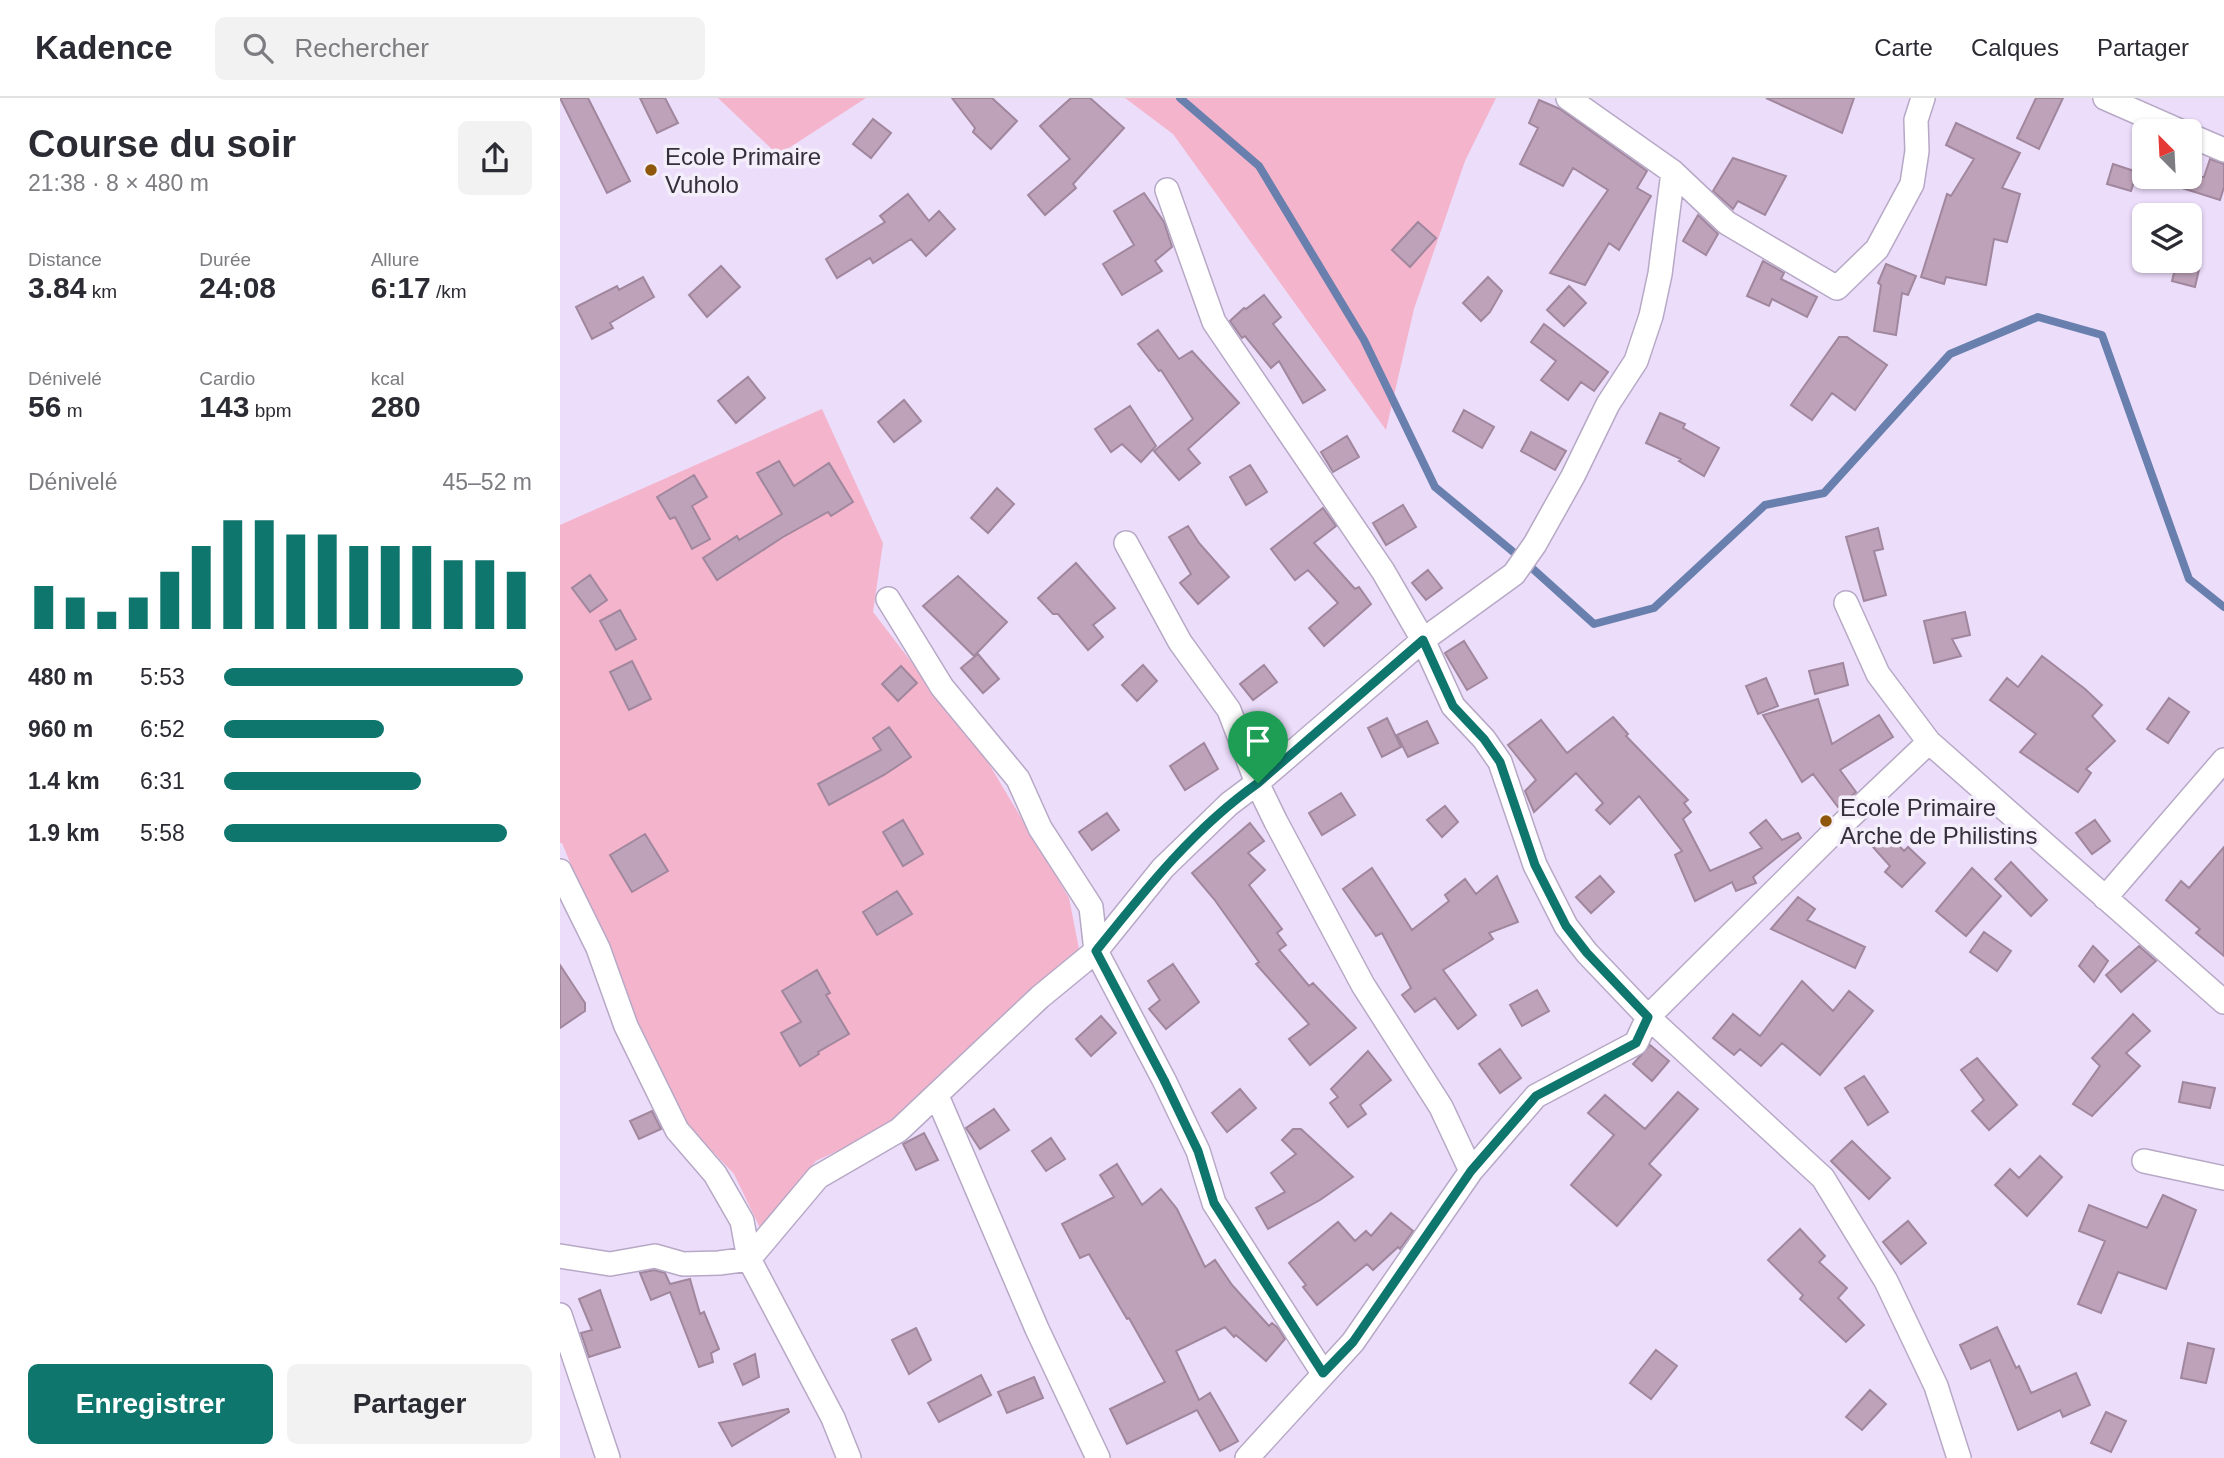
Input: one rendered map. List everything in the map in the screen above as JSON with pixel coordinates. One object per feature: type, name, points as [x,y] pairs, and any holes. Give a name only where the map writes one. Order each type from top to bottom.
[{"type":"street","points":[[1568,98],[1673,172],[1727,223],[1837,288],[1877,248],[1912,184],[1917,151],[1916,120],[1923,98]]},
{"type":"street","points":[[2105,98],[2153,119]]},
{"type":"street","points":[[2202,141],[2224,150]]},
{"type":"street","points":[[560,1256],[610,1264],[655,1256],[683,1264],[749,1259],[818,1177],[899,1130],[1040,997],[1096,951],[1163,868],[1229,804],[1258,783],[1423,640],[1514,574],[1553,514],[1608,404],[1636,361],[1651,316],[1660,274],[1673,172]]},
{"type":"street","points":[[1167,190],[1214,322],[1383,571],[1423,640],[1453,706],[1484,739],[1500,762],[1535,865],[1566,926],[1587,953],[1648,1017],[1823,1178],[1886,1281],[1936,1386],[1959,1458]]},
{"type":"street","points":[[1126,543],[1180,642],[1229,710],[1258,783],[1363,985],[1441,1107],[1471,1171]]},
{"type":"street","points":[[888,599],[942,687],[1018,779],[1040,828],[1091,907],[1096,951],[1198,1151],[1214,1203],[1323,1373]]},
{"type":"street","points":[[1846,603],[1878,674],[1929,742],[2224,1002]]},
{"type":"street","points":[[1247,1458],[1353,1342],[1471,1171],[1536,1096],[1636,1043],[1648,1017],[1929,742]]},
{"type":"street","points":[[2105,898],[2224,760]]},
{"type":"street","points":[[560,871],[597,948],[626,1026],[677,1130],[716,1174],[742,1221],[749,1259],[833,1418],[849,1458]]},
{"type":"street","points":[[937,1096],[1037,1329],[1098,1458]]},
{"type":"street","points":[[2144,1161],[2224,1178]]},
{"type":"street","points":[[560,1315],[608,1458]]},
{"type":"shaded area","points":[[718,98],[866,98],[778,155]]},
{"type":"shaded area","points":[[1125,98],[1496,98],[1465,161],[1414,309],[1386,430],[1173,134]]},
{"type":"shaded area","points":[[822,409],[883,543],[873,612],[986,759],[1069,898],[1080,954],[1027,992],[888,1127],[816,1161],[761,1230],[734,1174],[682,1119],[622,989],[560,843],[560,525]]},
{"type":"building","points":[[560,98],[588,98],[630,181],[607,193]]},
{"type":"building","points":[[640,98],[665,98],[678,123],[657,133]]},
{"type":"building","points":[[952,98],[992,98],[1017,121],[991,149],[973,132],[975,128]]},
{"type":"building","points":[[1071,98],[1090,98],[1124,128],[1073,184],[1076,188],[1045,215],[1028,195],[1070,159],[1040,126]]},
{"type":"building","points":[[1766,98],[1854,98],[1842,133]]},
{"type":"building","points":[[2036,98],[2063,98],[2039,149],[2017,138]]},
{"type":"building","points":[[1539,100],[1560,109],[1647,171],[1637,188],[1651,196],[1619,250],[1609,243],[1585,285],[1550,273],[1608,190],[1573,168],[1563,186],[1520,164],[1538,128],[1529,123]]},
{"type":"building","points":[[873,119],[891,133],[871,158],[853,144]]},
{"type":"building","points":[[1956,123],[2020,153],[2002,188],[2020,194],[2007,242],[1994,239],[1986,285],[1946,277],[1944,284],[1921,277],[1947,194],[1951,196],[1974,159],[1946,145]]},
{"type":"building","points":[[1733,158],[1786,176],[1765,215],[1738,201],[1733,209],[1713,191]]},
{"type":"building","points":[[2210,159],[2224,164],[2224,187],[2220,200],[2185,189],[2202,189]]},
{"type":"building","points":[[2113,164],[2132,170],[2131,191],[2107,184]]},
{"type":"building","points":[[1144,193],[1164,222],[1172,247],[1155,261],[1162,271],[1122,295],[1103,264],[1134,245],[1114,211]]},
{"type":"building","points":[[908,194],[929,221],[939,211],[955,229],[926,256],[911,239],[873,263],[870,258],[837,278],[826,259],[885,222],[880,216]]},
{"type":"building","points":[[1698,215],[1718,234],[1706,255],[1683,241]]},
{"type":"building","points":[[1418,222],[1436,238],[1410,267],[1392,250]]},
{"type":"building","points":[[1763,261],[1784,273],[1781,279],[1817,297],[1807,317],[1772,299],[1769,306],[1747,296]]},
{"type":"building","points":[[1886,264],[1916,276],[1908,295],[1902,293],[1896,335],[1874,331],[1881,285],[1878,283]]},
{"type":"building","points":[[721,266],[740,287],[707,317],[689,295]]},
{"type":"building","points":[[2174,273],[2198,273],[2195,287],[2172,281]]},
{"type":"building","points":[[643,277],[654,297],[610,323],[613,328],[592,339],[576,307],[617,286],[619,290]]},
{"type":"building","points":[[1488,277],[1502,291],[1490,312],[1481,321],[1463,303]]},
{"type":"building","points":[[1569,286],[1586,303],[1564,326],[1547,310]]},
{"type":"building","points":[[1264,295],[1281,317],[1273,324],[1325,390],[1303,403],[1279,361],[1271,368],[1245,336],[1242,338],[1230,321]]},
{"type":"building","points":[[1544,324],[1608,372],[1594,391],[1581,382],[1568,400],[1541,380],[1556,361],[1531,342]]},
{"type":"building","points":[[1158,330],[1179,359],[1192,351],[1239,403],[1188,449],[1200,463],[1179,480],[1154,451],[1193,419],[1161,370],[1159,371],[1138,344]]},
{"type":"building","points":[[1839,337],[1847,337],[1887,365],[1855,410],[1832,393],[1812,420],[1791,405]]},
{"type":"building","points":[[748,377],[765,398],[736,423],[718,401]]},
{"type":"building","points":[[904,400],[921,421],[894,442],[878,422]]},
{"type":"building","points":[[1130,406],[1156,446],[1141,462],[1122,444],[1111,452],[1095,429]]},
{"type":"building","points":[[1464,410],[1494,427],[1482,448],[1453,431]]},
{"type":"building","points":[[1660,413],[1685,424],[1683,428],[1719,448],[1704,476],[1679,461],[1681,459],[1646,443]]},
{"type":"building","points":[[1531,432],[1566,451],[1555,470],[1521,451]]},
{"type":"building","points":[[1347,436],[1359,457],[1333,472],[1321,452]]},
{"type":"building","points":[[779,461],[794,486],[829,463],[853,502],[831,516],[828,512],[783,537],[717,580],[703,558],[737,536],[739,540],[782,514],[757,473]]},
{"type":"building","points":[[1250,465],[1267,492],[1246,505],[1230,477]]},
{"type":"building","points":[[694,475],[707,497],[692,506],[710,539],[692,549],[675,517],[670,519],[657,497]]},
{"type":"building","points":[[997,488],[1014,504],[988,533],[971,518]]},
{"type":"building","points":[[1403,505],[1416,527],[1386,545],[1373,523]]},
{"type":"building","points":[[1323,508],[1336,526],[1314,543],[1355,589],[1359,587],[1371,604],[1324,646],[1309,628],[1338,603],[1308,570],[1295,580],[1271,549]]},
{"type":"building","points":[[1188,526],[1229,577],[1198,604],[1180,583],[1191,574],[1169,537]]},
{"type":"building","points":[[1878,528],[1883,549],[1874,551],[1886,595],[1864,601],[1846,537]]},
{"type":"building","points":[[1076,563],[1115,608],[1093,625],[1103,637],[1088,650],[1058,614],[1053,614],[1038,598]]},
{"type":"building","points":[[1428,570],[1442,588],[1426,600],[1412,583]]},
{"type":"building","points":[[590,575],[607,600],[590,612],[572,588]]},
{"type":"building","points":[[958,576],[1007,622],[974,656],[923,606]]},
{"type":"building","points":[[620,610],[636,639],[616,650],[600,621]]},
{"type":"building","points":[[1965,612],[1970,635],[1952,639],[1961,656],[1934,663],[1924,621]]},
{"type":"building","points":[[1464,641],[1487,678],[1467,690],[1445,653]]},
{"type":"building","points":[[978,654],[999,679],[983,693],[961,668]]},
{"type":"building","points":[[2042,656],[2102,705],[2092,716],[2115,741],[2086,769],[2091,773],[2078,792],[2020,752],[2036,734],[1990,700],[2007,678],[2018,687]]},
{"type":"building","points":[[632,661],[651,699],[629,710],[610,672]]},
{"type":"building","points":[[1843,663],[1848,685],[1815,694],[1809,671]]},
{"type":"building","points":[[1143,665],[1157,681],[1137,701],[1122,685]]},
{"type":"building","points":[[1264,665],[1277,682],[1253,700],[1240,684]]},
{"type":"building","points":[[901,666],[917,683],[898,701],[882,684]]},
{"type":"building","points":[[1766,678],[1778,706],[1758,714],[1746,686]]},
{"type":"building","points":[[2169,698],[2189,712],[2168,743],[2147,729]]},
{"type":"building","points":[[1818,699],[1832,744],[1879,715],[1893,737],[1840,770],[1856,792],[1838,807],[1813,774],[1802,782],[1763,715]]},
{"type":"building","points":[[1613,717],[1628,734],[1626,736],[1688,800],[1684,803],[1691,812],[1683,819],[1710,871],[1762,848],[1750,833],[1766,820],[1782,840],[1798,833],[1801,838],[1753,877],[1756,883],[1736,891],[1732,882],[1695,901],[1675,855],[1682,851],[1639,796],[1610,824],[1596,810],[1603,803],[1576,773],[1534,812],[1525,791],[1536,780],[1508,745],[1541,720],[1567,753]]},
{"type":"building","points":[[1387,718],[1401,747],[1382,757],[1368,728]]},
{"type":"building","points":[[1427,721],[1438,743],[1408,757],[1397,735]]},
{"type":"building","points":[[889,727],[911,757],[829,805],[818,784],[881,750],[873,738]]},
{"type":"building","points":[[1204,743],[1218,769],[1185,790],[1170,766]]},
{"type":"building","points":[[1341,793],[1355,815],[1322,835],[1309,813]]},
{"type":"building","points":[[1445,806],[1458,822],[1442,837],[1427,820]]},
{"type":"building","points":[[1107,813],[1119,830],[1092,850],[1079,832]]},
{"type":"building","points":[[903,820],[923,854],[903,866],[883,832]]},
{"type":"building","points":[[2095,820],[2110,841],[2092,854],[2076,833]]},
{"type":"building","points":[[1250,823],[1264,841],[1248,853],[1265,870],[1249,885],[1282,929],[1277,933],[1286,945],[1279,950],[1309,986],[1313,983],[1356,1028],[1310,1065],[1289,1039],[1309,1024],[1256,964],[1259,962],[1192,873]]},
{"type":"building","points":[[645,834],[668,871],[632,892],[610,855]]},
{"type":"building","points":[[1888,834],[1904,851],[1908,847],[1925,863],[1902,887],[1885,872],[1890,866],[1873,847]]},
{"type":"building","points":[[2224,847],[2224,956],[2196,933],[2200,929],[2166,900],[2181,881],[2189,888]]},
{"type":"building","points":[[2011,862],[2047,900],[2031,916],[1995,879]]},
{"type":"building","points":[[1372,868],[1412,930],[1449,901],[1445,895],[1465,879],[1476,894],[1497,876],[1518,922],[1489,933],[1493,939],[1443,970],[1476,1015],[1458,1029],[1435,998],[1415,1012],[1402,995],[1411,988],[1382,933],[1376,936],[1343,889]]},
{"type":"building","points":[[1972,868],[2001,896],[1966,936],[1936,911]]},
{"type":"building","points":[[1600,876],[1614,892],[1591,913],[1576,897]]},
{"type":"building","points":[[897,891],[912,914],[877,935],[863,912]]},
{"type":"building","points":[[1798,897],[1815,909],[1807,920],[1865,947],[1855,968],[1771,929]]},
{"type":"building","points":[[1984,932],[2011,951],[1997,971],[1970,952]]},
{"type":"building","points":[[2093,946],[2108,961],[2094,982],[2079,966]]},
{"type":"building","points":[[2139,946],[2156,961],[2121,992],[2106,975]]},
{"type":"building","points":[[1173,964],[1199,1002],[1166,1029],[1149,1009],[1160,1000],[1148,981]]},
{"type":"building","points":[[560,965],[585,1003],[585,1011],[560,1028]]},
{"type":"building","points":[[817,970],[830,993],[826,995],[849,1034],[800,1066],[781,1033],[801,1022],[782,991]]},
{"type":"building","points":[[1802,981],[1833,1011],[1849,991],[1873,1011],[1820,1075],[1782,1043],[1761,1066],[1740,1049],[1734,1055],[1713,1038],[1733,1014],[1760,1036]]},
{"type":"building","points":[[1537,990],[1549,1011],[1522,1026],[1510,1005]]},
{"type":"building","points":[[2133,1014],[2150,1031],[2126,1053],[2140,1066],[2092,1116],[2073,1104],[2100,1066],[2092,1058]]},
{"type":"building","points":[[1101,1016],[1116,1033],[1091,1056],[1076,1039]]},
{"type":"building","points":[[1650,1045],[1669,1061],[1652,1081],[1633,1064]]},
{"type":"building","points":[[1500,1049],[1521,1078],[1500,1093],[1479,1064]]},
{"type":"building","points":[[1368,1051],[1391,1080],[1360,1105],[1366,1114],[1348,1127],[1330,1103],[1338,1097],[1331,1089]]},
{"type":"building","points":[[1977,1058],[2017,1105],[1989,1130],[1972,1111],[1984,1100],[1961,1070]]},
{"type":"building","points":[[1864,1076],[1888,1112],[1868,1125],[1845,1088]]},
{"type":"building","points":[[2183,1082],[2215,1088],[2210,1108],[2179,1102]]},
{"type":"building","points":[[1240,1089],[1256,1108],[1227,1132],[1212,1113]]},
{"type":"building","points":[[1678,1092],[1698,1109],[1649,1164],[1661,1175],[1617,1226],[1571,1185],[1614,1135],[1588,1113],[1605,1095],[1645,1129]]},
{"type":"building","points":[[994,1109],[1009,1130],[980,1149],[966,1128]]},
{"type":"building","points":[[652,1111],[661,1129],[639,1139],[630,1121]]},
{"type":"building","points":[[1293,1129],[1301,1129],[1353,1177],[1320,1200],[1268,1229],[1256,1208],[1285,1192],[1271,1173],[1296,1154],[1282,1140]]},
{"type":"building","points":[[924,1133],[938,1160],[916,1170],[903,1144]]},
{"type":"building","points":[[1051,1138],[1065,1159],[1046,1171],[1032,1151]]},
{"type":"building","points":[[1852,1141],[1890,1178],[1869,1199],[1831,1161]]},
{"type":"building","points":[[2040,1156],[2062,1177],[2027,1216],[1995,1185],[2010,1169],[2019,1178]]},
{"type":"building","points":[[1117,1164],[1142,1205],[1161,1189],[1177,1209],[1205,1267],[1215,1260],[1232,1285],[1269,1326],[1272,1323],[1278,1328],[1285,1339],[1266,1361],[1225,1327],[1176,1351],[1199,1400],[1210,1393],[1238,1441],[1220,1451],[1197,1410],[1127,1444],[1110,1409],[1165,1382],[1089,1254],[1080,1258],[1062,1224],[1114,1197],[1100,1175]]},
{"type":"building","points":[[2163,1195],[2196,1210],[2166,1289],[2118,1272],[2101,1313],[2078,1304],[2105,1241],[2079,1231],[2089,1205],[2147,1228]]},
{"type":"building","points":[[1391,1213],[1413,1231],[1400,1249],[1398,1247],[1373,1270],[1367,1264],[1317,1305],[1289,1263],[1338,1222],[1355,1241],[1366,1231],[1371,1236]]},
{"type":"building","points":[[1908,1221],[1926,1243],[1901,1264],[1883,1242]]},
{"type":"building","points":[[1800,1229],[1825,1256],[1819,1262],[1847,1288],[1838,1298],[1864,1325],[1846,1342],[1800,1299],[1803,1295],[1768,1260]]},
{"type":"building","points":[[654,1270],[665,1273],[670,1284],[690,1279],[700,1314],[704,1312],[719,1349],[711,1353],[713,1362],[699,1367],[670,1292],[651,1300],[640,1273]]},
{"type":"building","points":[[600,1290],[620,1347],[589,1357],[581,1333],[592,1330],[579,1299]]},
{"type":"building","points":[[1997,1327],[2031,1393],[2076,1373],[2090,1405],[2063,1417],[2060,1410],[2018,1430],[1990,1360],[1971,1369],[1960,1345]]},
{"type":"building","points":[[916,1328],[931,1360],[909,1374],[892,1340]]},
{"type":"building","points":[[2188,1343],[2214,1349],[2206,1383],[2181,1378]]},
{"type":"building","points":[[1656,1350],[1677,1366],[1651,1399],[1630,1383]]},
{"type":"building","points":[[755,1354],[759,1377],[743,1385],[734,1364]]},
{"type":"building","points":[[981,1375],[991,1395],[939,1422],[928,1403]]},
{"type":"building","points":[[1034,1377],[1043,1398],[1007,1413],[998,1392]]},
{"type":"building","points":[[1870,1390],[1886,1404],[1862,1430],[1846,1417]]},
{"type":"building","points":[[788,1409],[789,1412],[732,1446],[719,1423]]},
{"type":"building","points":[[2106,1412],[2126,1421],[2111,1452],[2091,1443]]},
{"type":"waterway","points":[[1180,98],[1259,166],[1364,340],[1435,487],[1523,560],[1594,624],[1654,608],[1765,505],[1824,493],[1950,354],[2038,317],[2102,335],[2189,579],[2224,607]]},
{"type":"place","name":"Ecole Primaire Vuholo","points":[[651,170]]},
{"type":"place","name":"Ecole Primaire Arche de Philistins","points":[[1826,821]]},
{"type":"route","points":[[1423,640],[1453,706],[1484,739],[1500,762],[1535,865],[1566,926],[1587,953],[1648,1017],[1636,1043],[1536,1096],[1471,1171],[1353,1342],[1323,1373],[1214,1203],[1198,1151],[1096,951],[1163,868],[1229,804],[1258,783],[1423,640]]}]
